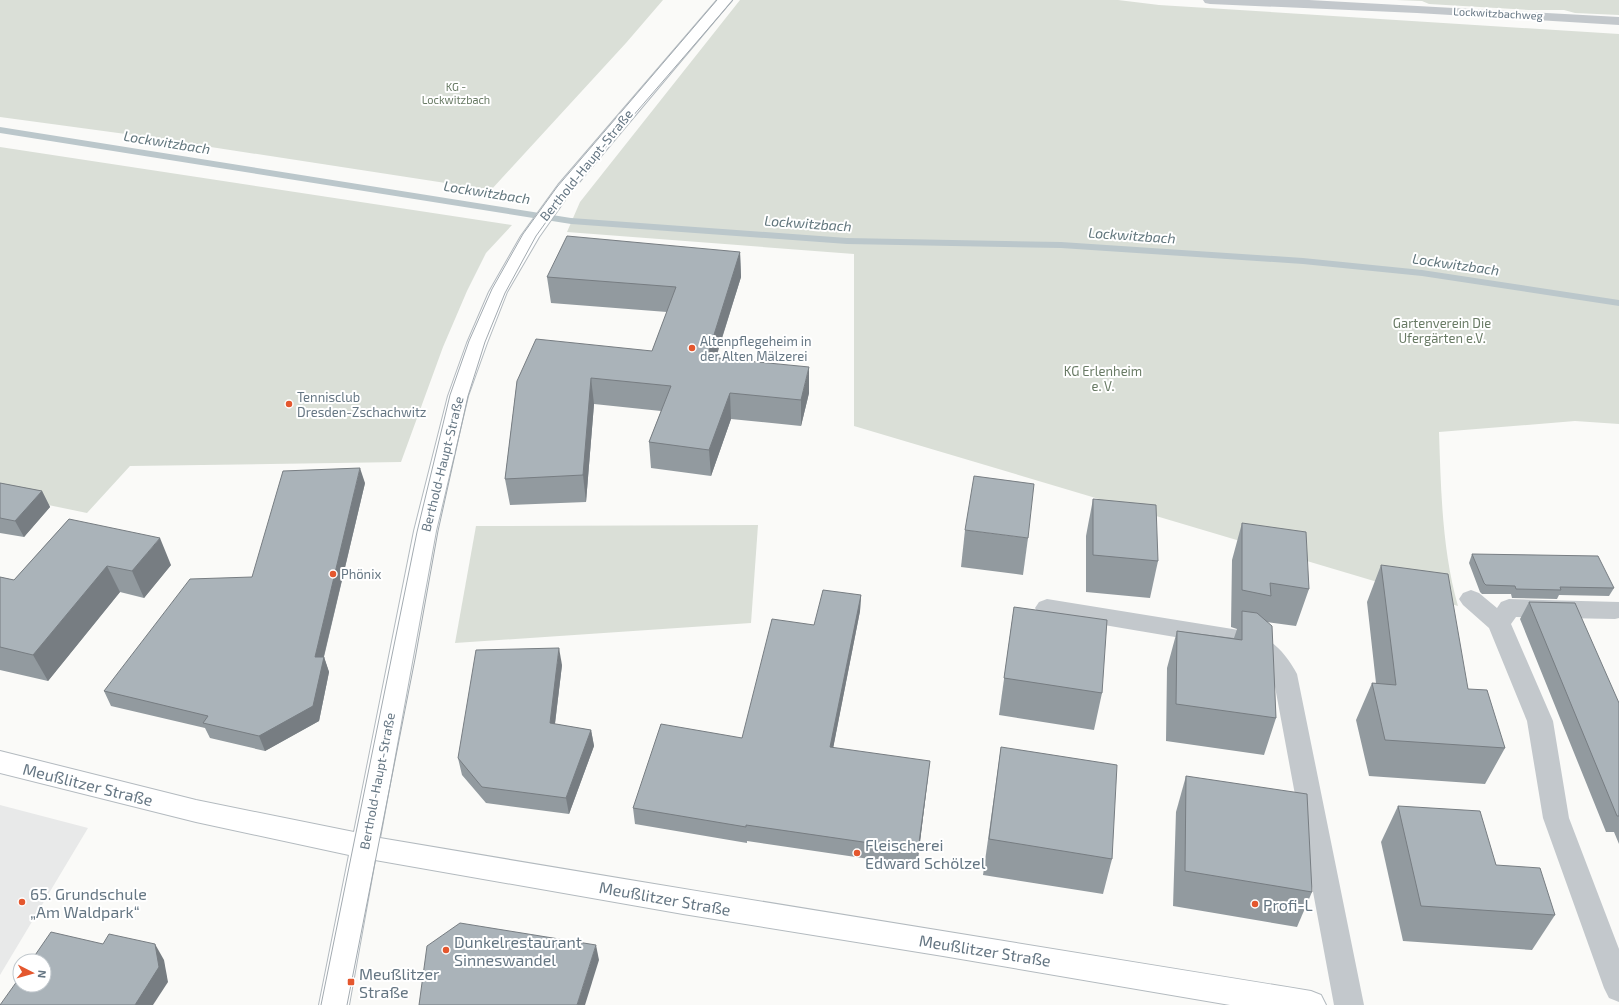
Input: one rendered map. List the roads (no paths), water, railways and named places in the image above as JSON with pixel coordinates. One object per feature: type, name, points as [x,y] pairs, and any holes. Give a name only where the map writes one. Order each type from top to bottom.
[{"type":"street","name":"Berthold-Haupt-Straße","points":[[334,1005],[426,531],[458,396],[477,343],[498,292],[530,236],[564,189],[725,0]]},
{"type":"street","name":"Meußlitzer Straße","points":[[0,762],[196,810],[364,846],[683,902],[943,943],[1311,1005]]},
{"type":"lane","name":"Lockwitzbachweg","points":[[1210,0],[1409,8],[1619,21]]},
{"type":"lane","points":[[1471,599],[1499,623],[1540,721],[1556,818],[1619,988]]},
{"type":"lane","points":[[1047,608],[1252,641],[1262,646],[1275,659],[1285,674],[1349,1005]]},
{"type":"lane","points":[[1499,623],[1509,608],[1615,610]]},
{"type":"waterway","name":"Lockwitzbach","points":[[0,130],[571,221],[847,241],[1061,245],[1303,261],[1422,273],[1619,303]]},
{"type":"tram line","points":[[321,1005],[417,532],[450,395],[469,341],[492,289],[523,234],[557,187],[717,0]]},
{"type":"tram line","points":[[347,1005],[415,659],[438,531],[468,396],[485,342],[505,293],[536,236],[569,190],[733,0]]},
{"type":"place","name":"Altenpflegeheim in der Alten Mälzerei","points":[[692,348]]},
{"type":"place","name":"Tennisclub Dresden-Zschachwitz","points":[[289,404]]},
{"type":"place","name":"Phönix","points":[[333,574]]},
{"type":"place","name":"Fleischerei Edward Schölzel","points":[[857,853]]},
{"type":"place","name":"65. Grundschule „Am Waldpark“","points":[[22,902]]},
{"type":"place","name":"Profi-L","points":[[1255,904]]},
{"type":"place","name":"Dunkelrestaurant Sinneswandel","points":[[446,950]]},
{"type":"place","name":"Meußlitzer Straße","points":[[351,982]]},
{"type":"park label","name":"KG - Lockwitzbach","points":[[456,92]]},
{"type":"park label","name":"Gartenverein Die Ufergärten e.V.","points":[[1442,330]]},
{"type":"park label","name":"KG Erlenheim e. V.","points":[[1103,378]]}]
